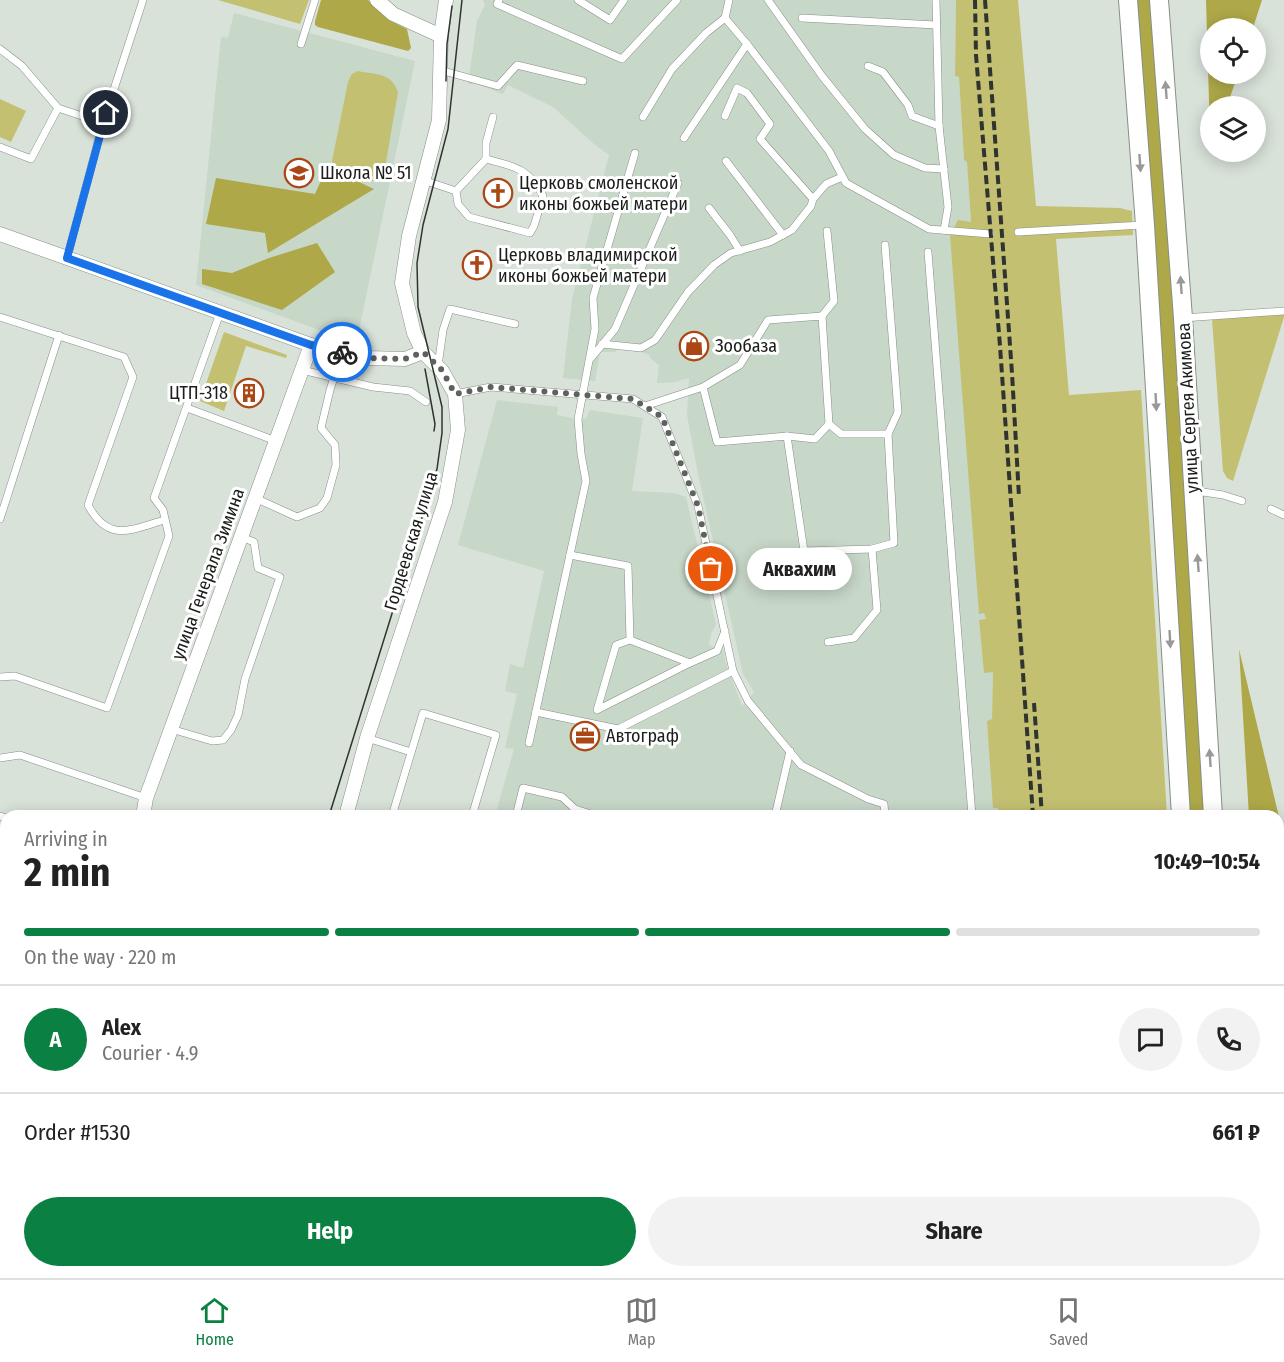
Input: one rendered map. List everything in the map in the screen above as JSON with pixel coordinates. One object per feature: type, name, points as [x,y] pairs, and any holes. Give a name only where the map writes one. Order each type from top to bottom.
[{"type":"main road","name":"улица Сергея Акимова","points":[[1128,0],[1145,225],[1181,810]]},
{"type":"main road","name":"улица Сергея Акимова","points":[[1159,0],[1183,318],[1214,810]]},
{"type":"street","points":[[377,0],[393,14],[441,36]]},
{"type":"street","name":"Гордеевская улица","points":[[348,810],[367,738],[445,502],[458,430],[455,394],[438,366],[423,352],[414,333],[402,283],[409,236],[439,120],[441,36],[446,0]]},
{"type":"street","points":[[0,234],[311,345],[367,358],[405,359],[423,352]]},
{"type":"street","name":"улица Генерала Зимина","points":[[144,810],[146,798],[311,345]]},
{"type":"lane","points":[[67,258],[103,123],[143,0]]},
{"type":"lane","points":[[300,44],[315,0]]},
{"type":"lane","points":[[499,0],[497,4],[622,58],[677,0]]},
{"type":"lane","points":[[578,0],[610,20],[624,0]]},
{"type":"lane","points":[[643,117],[672,69],[706,33],[725,18],[729,0]]},
{"type":"lane","points":[[768,0],[822,76],[865,129],[894,155],[925,168],[944,169]]},
{"type":"lane","points":[[936,0],[939,126],[948,207],[944,230]]},
{"type":"lane","points":[[725,18],[829,151],[846,183],[929,229],[990,234]]},
{"type":"lane","points":[[802,18],[936,25]]},
{"type":"lane","points":[[684,138],[747,44]]},
{"type":"lane","points":[[0,49],[22,66],[58,108],[103,123]]},
{"type":"lane","points":[[440,70],[498,86],[518,65],[583,81]]},
{"type":"lane","points":[[868,66],[883,72],[908,105],[912,116],[939,126]]},
{"type":"lane","points":[[726,116],[738,88],[747,93],[770,124],[760,139],[813,199]]},
{"type":"lane","points":[[0,147],[31,159],[58,108]]},
{"type":"lane","points":[[456,191],[486,159],[486,143],[493,117]]},
{"type":"lane","points":[[530,743],[586,481],[578,419],[595,329],[593,298],[635,153]]},
{"type":"lane","points":[[456,191],[458,204],[469,217],[530,233],[543,196],[536,182],[518,167],[486,159]]},
{"type":"lane","points":[[726,161],[783,235]]},
{"type":"lane","points":[[602,344],[641,348],[655,340],[688,292],[714,265],[731,253],[770,242],[792,230],[812,206],[813,199],[826,184],[842,177]]},
{"type":"lane","points":[[423,180],[456,191]]},
{"type":"lane","points":[[590,360],[615,329],[678,183]]},
{"type":"lane","points":[[709,208],[740,251]]},
{"type":"lane","points":[[1018,232],[1145,225]]},
{"type":"lane","points":[[703,387],[717,442],[787,436],[815,439],[829,424],[822,316],[834,301],[827,231]]},
{"type":"lane","points":[[787,436],[804,551],[872,549],[894,543],[888,434],[898,412],[885,245]]},
{"type":"lane","points":[[928,252],[972,810]]},
{"type":"lane","points":[[438,366],[443,330],[450,309],[515,324]]},
{"type":"lane","points":[[1183,318],[1284,311]]},
{"type":"lane","points":[[0,676],[15,676],[107,708],[169,536],[163,510],[154,498],[220,312]]},
{"type":"lane","points":[[645,406],[703,387],[740,365],[768,320],[822,316]]},
{"type":"lane","points":[[0,317],[124,357],[133,377],[88,505],[95,518],[104,526],[121,532],[164,520]]},
{"type":"lane","points":[[0,519],[59,335]]},
{"type":"lane","points":[[255,498],[297,517],[320,508],[327,498],[336,465],[335,445],[321,429],[342,352]]},
{"type":"lane","points":[[302,370],[373,387],[410,391],[426,402]]},
{"type":"lane","points":[[455,394],[491,387],[633,399],[662,417],[698,506],[733,671],[748,701],[801,765],[868,799],[884,804],[884,810]]},
{"type":"lane","points":[[187,408],[276,441]]},
{"type":"lane","points":[[829,424],[842,434],[888,434]]},
{"type":"lane","points":[[1193,491],[1223,495],[1242,501]]},
{"type":"lane","points":[[1271,509],[1284,515]]},
{"type":"lane","points":[[171,729],[212,741],[223,740],[238,715],[245,679],[280,577],[258,568],[254,542],[241,537]]},
{"type":"lane","points":[[828,642],[854,638],[877,610],[872,549]]},
{"type":"lane","points":[[570,555],[628,566],[630,640]]},
{"type":"lane","points":[[690,663],[630,640],[616,645],[597,710],[717,651],[725,631]]},
{"type":"lane","points":[[536,712],[618,729],[733,671]]},
{"type":"lane","points":[[394,810],[423,713],[496,735],[474,810]]},
{"type":"lane","points":[[367,738],[411,752]]},
{"type":"lane","points":[[776,810],[790,751]]},
{"type":"lane","points":[[0,758],[20,755],[146,798]]},
{"type":"lane","points":[[518,810],[523,788],[562,797],[578,810]]},
{"type":"shaded area","points":[[218,0],[309,0],[300,24]]},
{"type":"shaded area","points":[[321,0],[368,0],[389,20],[407,29],[411,48],[408,51],[318,27],[315,21]]},
{"type":"shaded area","points":[[483,0],[956,0],[955,76],[959,77],[971,222],[977,581],[979,613],[984,613],[986,619],[979,621],[984,672],[993,672],[992,720],[987,721],[994,808],[998,810],[497,810],[514,749],[505,748],[517,694],[505,691],[510,664],[523,668],[544,571],[458,545],[497,400],[558,407],[557,415],[578,419],[586,419],[590,410],[643,418],[632,491],[674,493],[686,497],[716,624],[709,645],[724,651],[725,661],[742,706],[754,692],[743,674],[698,474],[687,415],[689,378],[657,383],[659,365],[649,357],[650,355],[617,348],[615,352],[600,352],[595,381],[563,378],[572,299],[609,155],[553,107],[508,85],[503,94],[476,84],[468,84],[477,21],[485,5]]},
{"type":"shaded area","points":[[956,0],[1018,0],[1036,206],[1120,208],[1132,211],[1133,235],[1056,239],[1069,395],[1141,390],[1167,810],[998,810],[998,808],[993,808],[987,721],[992,719],[993,672],[984,673],[979,620],[986,619],[984,613],[979,614],[950,235],[958,220],[971,222],[967,162],[964,160],[959,77],[955,76]]},
{"type":"shaded area","points":[[1136,0],[1152,0],[1164,152],[1206,810],[1189,810]]},
{"type":"shaded area","points":[[1206,0],[1262,0],[1256,18],[1207,18]]},
{"type":"shaded area","name":"Школа № 51","points":[[234,13],[415,61],[357,340],[330,334],[196,285],[221,37],[228,38]]},
{"type":"shaded area","points":[[358,71],[387,78],[398,92],[384,174],[368,182],[337,176],[332,161],[348,82],[352,74]]},
{"type":"shaded area","points":[[1208,84],[1235,84],[1230,96],[1209,96]]},
{"type":"shaded area","points":[[0,99],[26,111],[11,142],[0,137]]},
{"type":"shaded area","points":[[327,167],[374,189],[268,253],[265,233],[206,224],[216,178],[315,194]]},
{"type":"shaded area","points":[[317,243],[335,272],[282,310],[202,284],[202,269],[232,273],[269,258]]},
{"type":"shaded area","points":[[1284,314],[1233,481],[1227,478],[1223,471],[1212,319]]},
{"type":"shaded area","points":[[224,332],[287,355],[286,358],[246,346],[224,411],[200,401]]},
{"type":"shaded area","points":[[1239,649],[1277,810],[1249,810]]},
{"type":"tram line","points":[[331,810],[437,469],[442,433],[442,407],[418,307],[417,263],[423,225],[448,129],[462,0]]},
{"type":"tram line","points":[[446,81],[447,44],[452,6]]},
{"type":"tram line","points":[[425,369],[435,424],[434,431]]},
{"type":"railway","points":[[975,0],[976,55],[1000,346],[1033,810]]},
{"type":"railway","points":[[985,0],[1019,497]]},
{"type":"railway","points":[[1034,703],[1042,810]]},
{"type":"way so far","points":[[342,352],[367,358],[405,359],[423,352],[442,370],[455,394],[491,387],[633,399],[662,417],[698,506],[711,569]]},
{"type":"place","name":"Школа № 51","points":[[299,173]]},
{"type":"place","name":"Церковь смоленской иконы божьей матери","points":[[498,193]]},
{"type":"place","name":"Церковь владимирской иконы божьей матери","points":[[477,265]]},
{"type":"place","name":"Зообаза","points":[[694,346]]},
{"type":"place","name":"ЦТП-318","points":[[249,393]]},
{"type":"place","name":"Аквахим","points":[[711,569]]},
{"type":"place","name":"Автограф","points":[[585,736]]},
{"type":"route","points":[[106,113],[67,258],[311,345],[342,352]]}]
